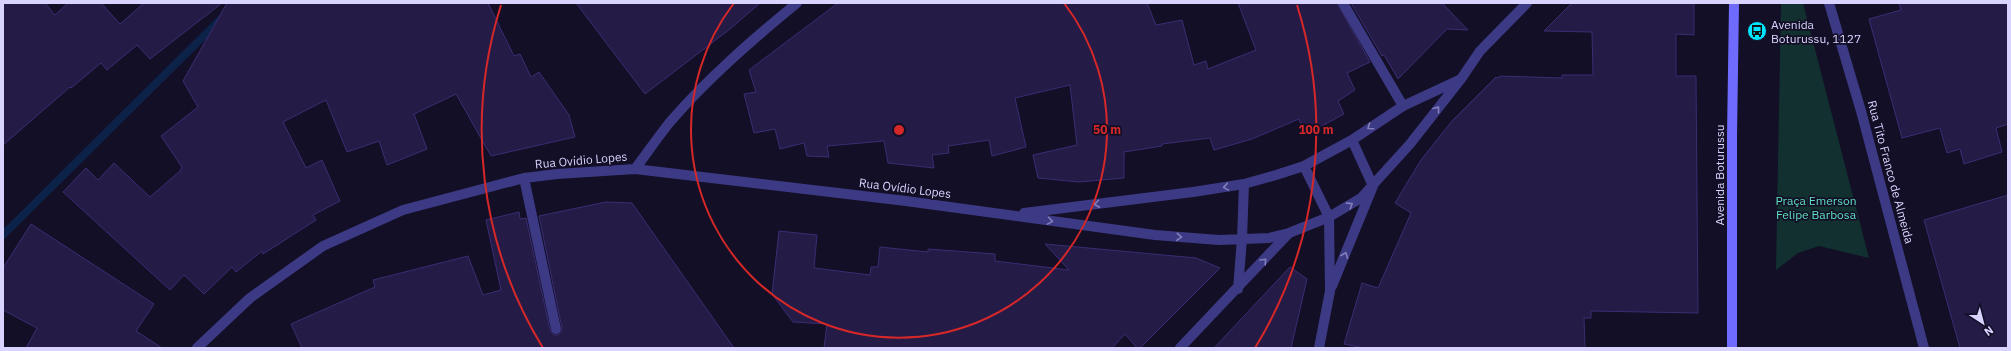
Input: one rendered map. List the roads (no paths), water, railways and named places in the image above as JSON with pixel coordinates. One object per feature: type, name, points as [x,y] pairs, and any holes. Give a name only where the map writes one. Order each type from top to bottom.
[{"type":"main road","name":"Avenida Boturussu","points":[[1732,348],[1732,136],[1734,3]]},
{"type":"street","points":[[635,169],[670,123],[706,83],[760,33],[797,3]]},
{"type":"street","points":[[1343,3],[1403,106]]},
{"type":"street","points":[[1330,291],[1373,186],[1410,144],[1461,79],[1480,51],[1527,3]]},
{"type":"street","name":"Rua Tito Franco de Almeida","points":[[1829,3],[1861,111],[1924,348]]},
{"type":"street","name":"Rua Ovídio Lopes","points":[[1012,214],[1164,196],[1244,184],[1304,166],[1352,140],[1403,106],[1461,79]]},
{"type":"street","points":[[1352,140],[1373,186]]},
{"type":"street","points":[[1304,166],[1330,217],[1330,291],[1319,348]]},
{"type":"street","name":"Rua Ovídio Lopes","points":[[197,348],[250,298],[323,246],[403,210],[524,178],[635,169],[1012,214],[1155,235],[1219,240],[1269,238],[1290,233],[1330,217],[1361,198],[1373,186]]},
{"type":"street","points":[[524,178],[556,329]]},
{"type":"street","points":[[1238,289],[1244,184]]},
{"type":"street","points":[[1180,348],[1290,233]]},
{"type":"waterway","points":[[3,235],[237,3]]},
{"type":"place","name":"Avenida Boturussu, 1127","points":[[1757,31]]},
{"type":"park label","name":"Praça Emerson Felipe Barbosa","points":[[1816,207]]}]
